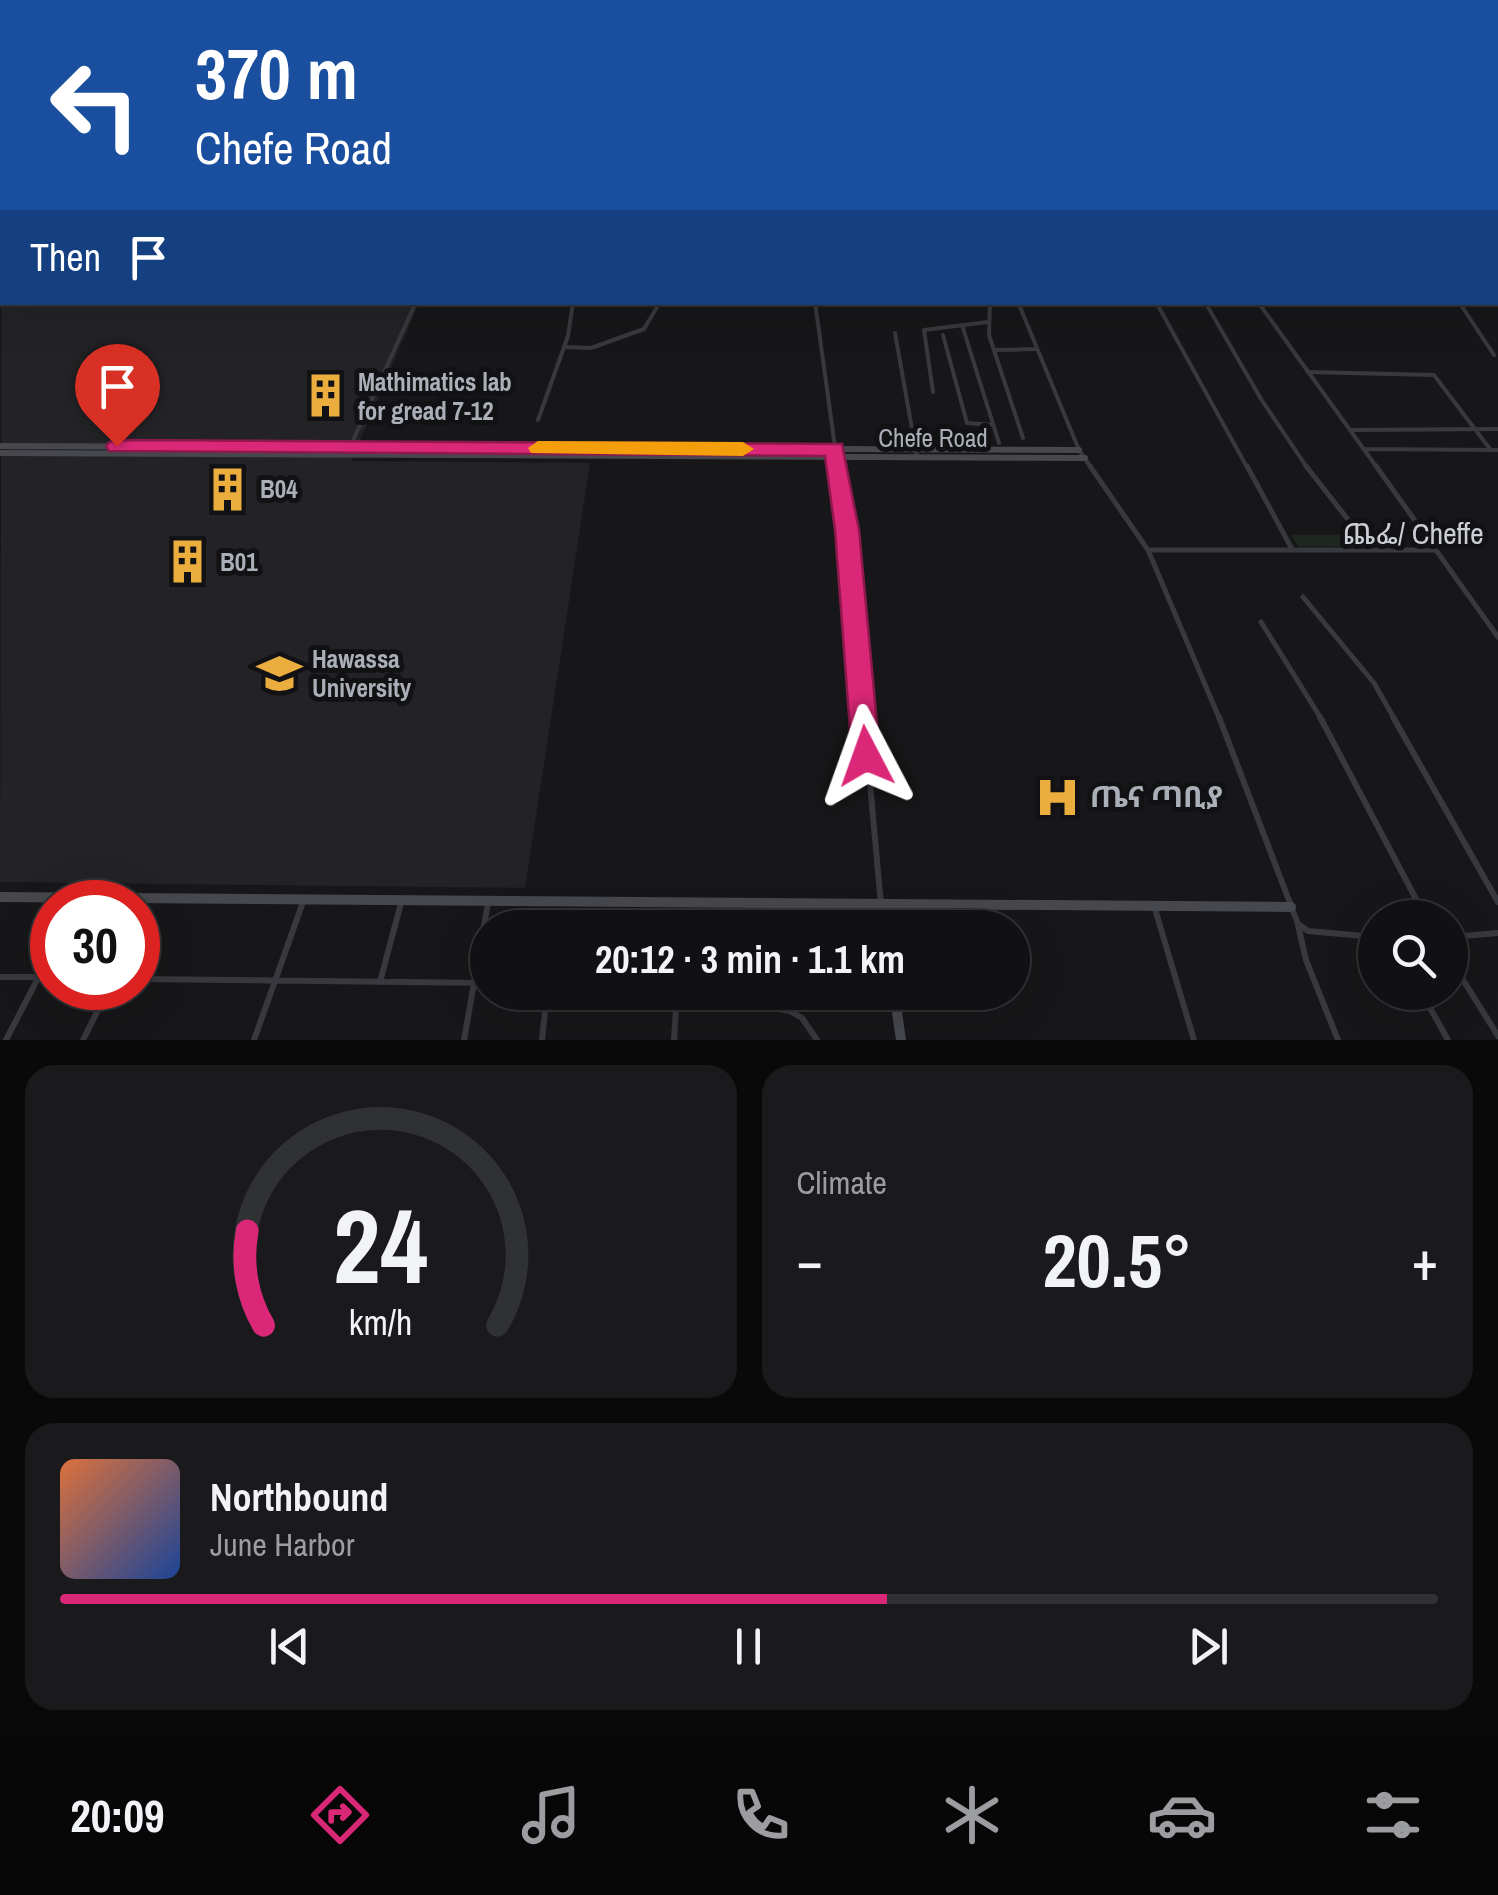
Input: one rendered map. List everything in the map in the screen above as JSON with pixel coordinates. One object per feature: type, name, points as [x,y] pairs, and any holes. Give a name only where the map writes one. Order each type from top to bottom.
[{"type":"street","points":[[350,448],[415,305]]},
{"type":"street","points":[[538,420],[564,346],[572,305]]},
{"type":"street","points":[[564,346],[592,348],[644,329],[658,305]]},
{"type":"street","points":[[815,305],[847,530],[882,910]]},
{"type":"street","points":[[990,305],[988,322],[994,350],[1022,438]]},
{"type":"street","points":[[1019,305],[1082,454],[1148,550],[1229,741],[1338,1040]]},
{"type":"street","points":[[1158,305],[1292,549]]},
{"type":"street","points":[[1207,305],[1296,452],[1372,548]]},
{"type":"street","points":[[1260,305],[1498,638]]},
{"type":"street","points":[[1461,305],[1494,355]]},
{"type":"street","points":[[933,392],[921,333],[988,322]]},
{"type":"street","points":[[962,324],[999,443]]},
{"type":"street","points":[[895,333],[916,454]]},
{"type":"street","points":[[943,335],[967,422],[993,426]]},
{"type":"street","points":[[994,350],[1035,349]]},
{"type":"street","points":[[1308,372],[1434,375],[1494,450]]},
{"type":"street","points":[[1350,430],[1498,429]]},
{"type":"street","name":"Chefe Road","points":[[0,450],[350,448],[1082,454]]},
{"type":"street","points":[[1363,449],[1494,450]]},
{"type":"street","name":"Chefe Road","points":[[0,450],[836,453]]},
{"type":"street","points":[[1148,550],[1436,550]]},
{"type":"street","points":[[1303,598],[1374,683],[1498,902]]},
{"type":"street","points":[[1260,622],[1338,747],[1417,900]]},
{"type":"street","points":[[0,897],[30,898]]},
{"type":"street","points":[[160,901],[1291,906]]},
{"type":"street","points":[[254,1040],[303,902]]},
{"type":"street","points":[[380,982],[401,902]]},
{"type":"street","points":[[487,910],[488,903]]},
{"type":"street","points":[[1154,908],[1194,1040]]},
{"type":"street","points":[[1298,924],[1308,931],[1358,935]]},
{"type":"street","points":[[1468,935],[1498,933]]},
{"type":"street","points":[[0,977],[30,976]]},
{"type":"street","points":[[160,979],[470,983]]},
{"type":"street","points":[[1468,988],[1498,1036]]},
{"type":"street","points":[[6,1040],[30,993]]},
{"type":"street","points":[[464,1040],[470,1002]]},
{"type":"street","points":[[83,1040],[98,1010]]},
{"type":"street","points":[[542,1040],[545,1010]]},
{"type":"street","points":[[674,1040],[678,1010]]},
{"type":"street","points":[[784,1010],[802,1018],[817,1040]]},
{"type":"street","points":[[897,1010],[901,1040]]},
{"type":"street","points":[[1431,1010],[1448,1040]]},
{"type":"shaded area","name":"Hawassa University","points":[[1,305],[418,305],[351,461],[590,463],[525,888],[160,884],[160,880],[0,882]]},
{"type":"shaded area","points":[[1291,535],[1383,535],[1392,547],[1298,546]]},
{"type":"slow traffic","points":[[538,448],[743,449]]},
{"type":"place","name":"Mathimatics lab for gread 7-12","points":[[325,396]]},
{"type":"place","name":"B04","points":[[227,489]]},
{"type":"place","name":"B01","points":[[187,562]]},
{"type":"place","name":"Hawassa University","points":[[279,673]]},
{"type":"place","name":"ጤና ጣቢያ","points":[[1057,797]]},
{"type":"district","name":"ጨፌ/ Cheffe","points":[[1413,534]]},
{"type":"route","points":[[117,446],[835,449],[847,530],[866,756]]}]
